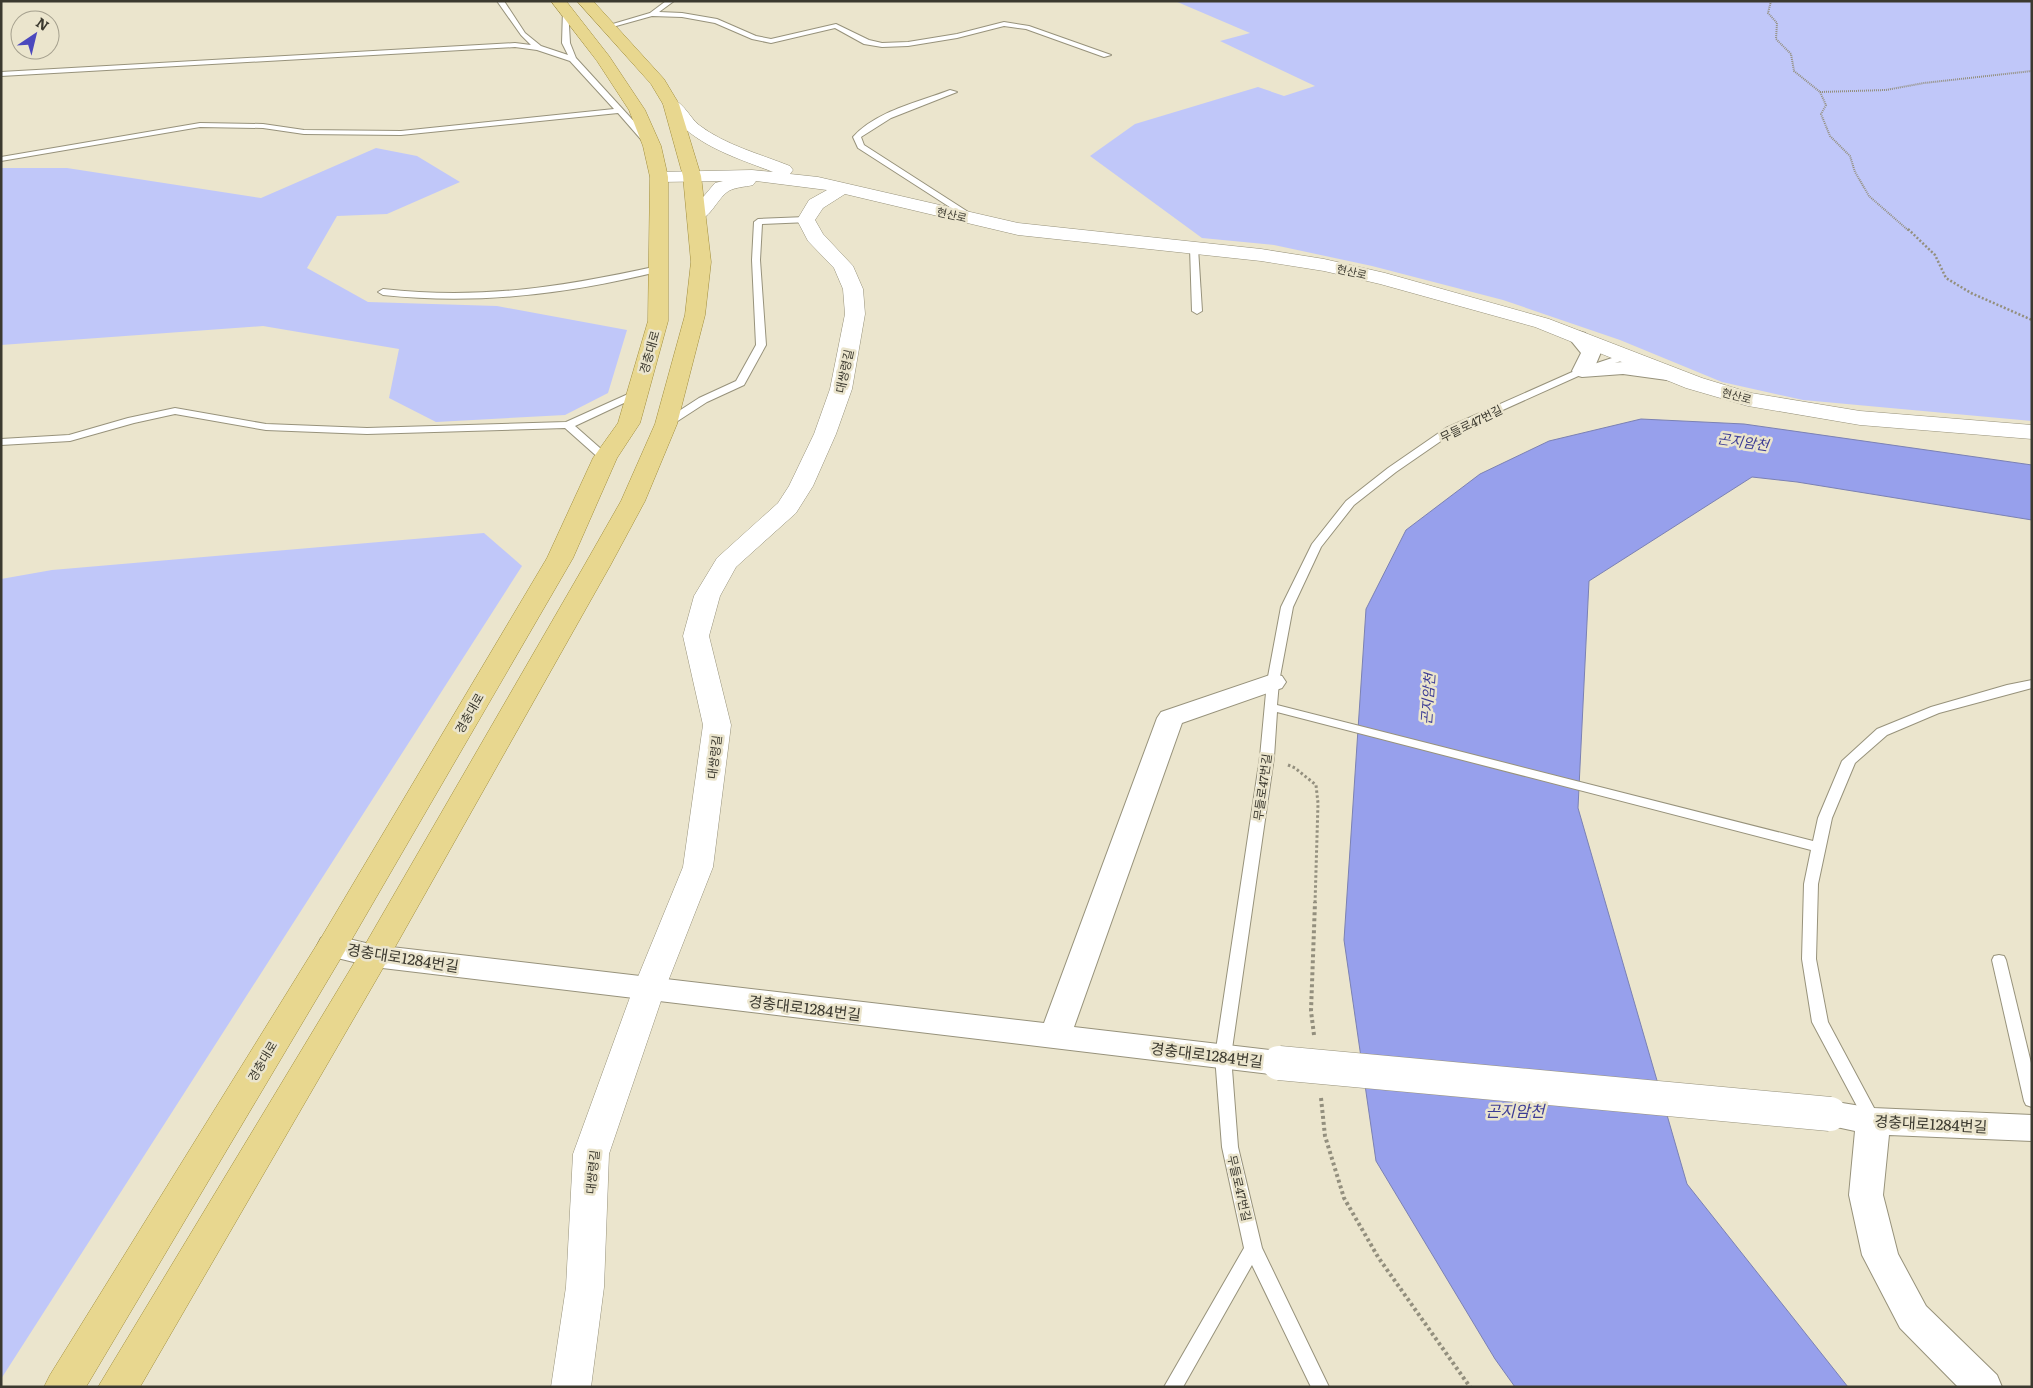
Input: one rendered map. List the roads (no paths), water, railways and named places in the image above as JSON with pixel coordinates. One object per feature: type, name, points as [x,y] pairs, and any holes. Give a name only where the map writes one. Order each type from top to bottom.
[{"type":"main road","points":[[118,1387],[374,956],[633,501],[666,424],[695,315],[701,262],[692,176],[670,104],[658,82],[609,26],[584,1]]},
{"type":"main road","name":"경충대로","points":[[64,1387],[332,946],[560,558],[605,458],[629,423],[658,321],[658,177],[652,146],[637,110],[603,58],[562,6]]},
{"type":"street","points":[[670,104],[692,128],[721,145],[830,185]]},
{"type":"street","name":"현산로","points":[[658,177],[752,175],[830,185],[1018,229],[1261,255],[1324,264],[1542,323],[1674,375],[1748,399],[1860,418],[2032,432]]},
{"type":"street","points":[[696,216],[721,187],[744,181],[830,185]]},
{"type":"street","points":[[806,220],[830,185]]},
{"type":"street","name":"대쌍령길","points":[[571,1387],[585,1287],[591,1154],[649,989],[700,858],[717,725],[696,636],[707,596],[726,563],[787,508],[801,486],[825,434],[841,389],[855,314],[853,288],[843,266],[815,237],[806,220]]},
{"type":"street","points":[[1578,337],[1591,352],[1582,371],[1623,368],[1674,375]]},
{"type":"street","points":[[1055,1036],[1170,718],[1272,694]]},
{"type":"street","name":"경충대로1284번길","points":[[332,946],[374,956],[1279,1064],[1830,1114],[1873,1121],[2032,1128]]},
{"type":"street","points":[[1873,1121],[1866,1195],[1880,1256],[1913,1317],[1983,1387]]},
{"type":"lane","points":[[500,1],[523,34],[538,48]]},
{"type":"lane","points":[[652,14],[671,1]]},
{"type":"lane","points":[[562,6],[566,43],[573,59],[652,146]]},
{"type":"lane","points":[[609,26],[652,14],[682,15],[717,21],[754,38],[771,41],[836,26],[867,42],[908,44],[957,36],[1004,24],[1026,27],[1107,55]]},
{"type":"lane","points":[[1,74],[515,45],[538,48],[573,59]]},
{"type":"lane","points":[[953,92],[878,122],[864,129],[857,137],[861,146],[975,220]]},
{"type":"lane","points":[[1,159],[200,125],[263,126],[304,132],[401,133],[619,111]]},
{"type":"lane","points":[[666,424],[703,400],[740,383],[761,345],[756,260],[758,222],[806,220]]},
{"type":"lane","points":[[1194,248],[1197,311]]},
{"type":"lane","points":[[383,292],[437,297],[490,296],[548,290],[658,269]]},
{"type":"lane","name":"무들로47번길","points":[[1320,1387],[1253,1248],[1230,1147],[1223,1056],[1267,757],[1272,694],[1288,608],[1316,546],[1350,503],[1392,470],[1450,430],[1582,371],[1628,356]]},
{"type":"lane","points":[[1,442],[70,438],[132,420],[175,411],[266,426],[340,430],[568,425],[637,393]]},
{"type":"lane","points":[[568,425],[605,458]]},
{"type":"lane","points":[[1873,1121],[1820,1022],[1809,958],[1811,884],[1825,818],[1850,761],[1882,732],[1935,710],[2011,688],[2032,684]]},
{"type":"lane","points":[[1272,694],[1294,713],[1819,847]]},
{"type":"lane","points":[[1999,960],[2032,1101]]},
{"type":"lane","points":[[1173,1387],[1253,1248]]},
{"type":"water","name":"곤지암천","points":[[1641,419],[1744,424],[2032,465],[2032,520],[1797,482],[1752,477],[1589,581],[1578,808],[1687,1184],[1848,1387],[1515,1387],[1495,1359],[1376,1161],[1344,940],[1366,609],[1406,530],[1480,474],[1549,441]]}]
